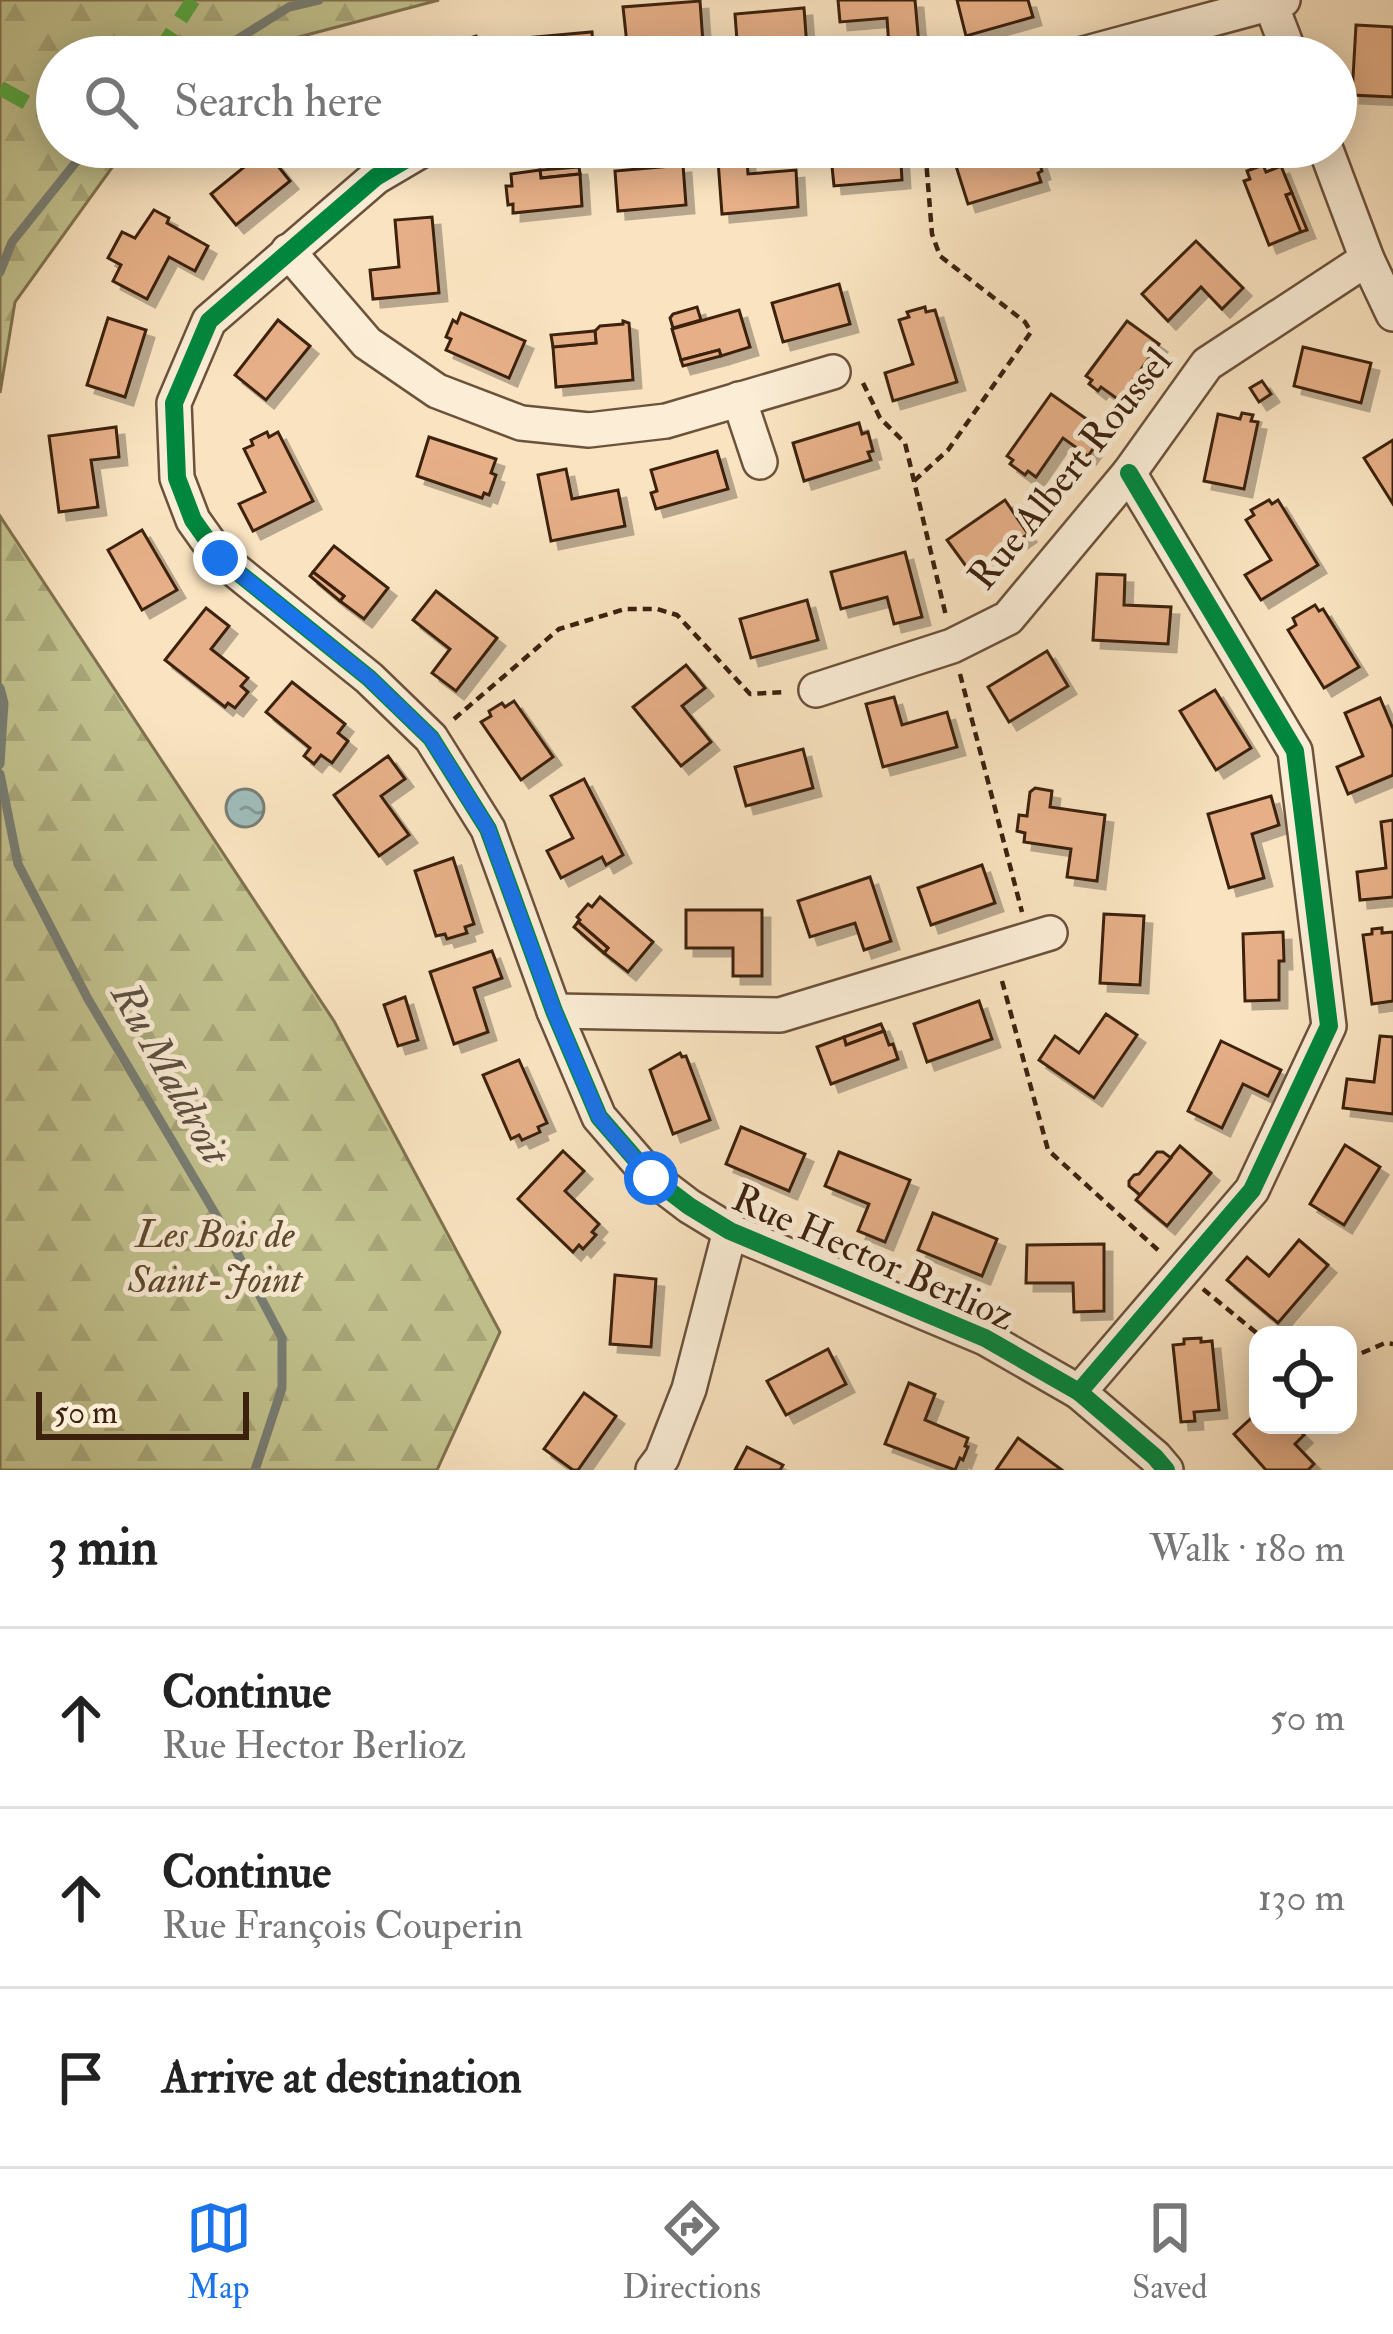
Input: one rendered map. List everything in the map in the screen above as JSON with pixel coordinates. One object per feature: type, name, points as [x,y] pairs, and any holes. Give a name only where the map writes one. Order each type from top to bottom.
[{"type":"street","points":[[1148,36],[1276,1],[1285,36]]},
{"type":"street","name":"Rue Hector Berlioz","points":[[391,168],[209,320],[174,403],[176,478],[193,520],[220,558],[369,678],[431,738],[488,829],[554,1011],[599,1117],[651,1178],[730,1231],[985,1338],[1079,1392],[1166,1470]]},
{"type":"street","points":[[1333,168],[1393,314]]},
{"type":"street","points":[[288,251],[367,343],[437,391],[521,423],[589,430],[666,421],[833,372]]},
{"type":"street","name":"Rue Albert Roussel","points":[[816,690],[952,646],[1008,618],[1129,473],[1207,364],[1367,259]]},
{"type":"street","points":[[739,398],[760,462]]},
{"type":"street","points":[[1079,1392],[1252,1190],[1328,1026],[1295,751],[1129,473]]},
{"type":"street","points":[[554,1011],[780,1015],[1050,933]]},
{"type":"street","points":[[653,1470],[689,1389],[730,1231]]},
{"type":"path","points":[[914,481],[948,449],[1030,332],[1025,322],[940,256],[932,234],[927,168]]},
{"type":"path","points":[[431,738],[559,629],[625,609],[657,609],[676,615],[750,694],[816,690]]},
{"type":"path","points":[[994,951],[1048,1150],[1249,1327]]},
{"type":"path","points":[[1357,1355],[1393,1344]]},
{"type":"green space","points":[[0,0],[439,0],[303,36],[36,36],[36,168],[112,168],[15,302],[0,393]]},
{"type":"green space","name":"Les Bois de Saint-Joint","points":[[0,516],[334,1021],[500,1332],[437,1470],[0,1470]]},
{"type":"water","points":[[245,789],[259,794],[264,808],[259,822],[245,827],[231,822],[226,808],[231,794]]},
{"type":"building","points":[[838,0],[915,0],[918,36],[888,36],[887,18],[840,22]]},
{"type":"building","points":[[957,0],[1028,0],[1033,17],[966,36]]},
{"type":"building","points":[[700,1],[702,36],[626,36],[623,7]]},
{"type":"building","points":[[804,8],[806,36],[737,36],[735,14]]},
{"type":"building","points":[[1356,25],[1393,27],[1393,97],[1357,95]]},
{"type":"building","points":[[592,32],[592,36],[546,36]]},
{"type":"building","points":[[243,168],[280,168],[290,181],[236,225],[211,194]]},
{"type":"building","points":[[579,168],[580,174],[541,178],[540,170]]},
{"type":"building","points":[[683,168],[686,205],[618,211],[615,171]]},
{"type":"building","points":[[719,168],[748,168],[748,174],[796,170],[798,207],[722,214]]},
{"type":"building","points":[[832,168],[901,168],[902,180],[834,186]]},
{"type":"building","points":[[957,168],[1041,168],[1041,182],[968,204]]},
{"type":"building","points":[[1282,168],[1292,193],[1286,195],[1301,232],[1269,245],[1244,181],[1250,179],[1247,171]]},
{"type":"building","points":[[540,170],[541,178],[580,174],[582,206],[513,213],[506,186],[512,186],[511,174]]},
{"type":"building","points":[[1292,193],[1307,230],[1301,232],[1286,195]]},
{"type":"building","points":[[154,210],[169,218],[167,223],[208,246],[195,271],[169,257],[147,299],[113,281],[121,265],[108,258],[122,232],[135,238]]},
{"type":"building","points":[[432,217],[439,293],[373,299],[370,270],[399,267],[395,220]]},
{"type":"building","points":[[1196,241],[1243,288],[1222,309],[1201,287],[1168,321],[1142,294]]},
{"type":"building","points":[[839,284],[850,324],[783,342],[772,303]]},
{"type":"building","points":[[697,307],[701,320],[673,328],[673,314]]},
{"type":"building","points":[[925,307],[926,312],[935,310],[957,382],[893,401],[885,373],[913,364],[899,320]]},
{"type":"building","points":[[739,310],[750,347],[681,360],[672,329]]},
{"type":"building","points":[[461,313],[525,341],[509,378],[446,350],[451,339],[446,337]]},
{"type":"building","points":[[108,318],[146,330],[125,397],[87,385]]},
{"type":"building","points":[[278,320],[310,346],[266,400],[235,375]]},
{"type":"building","points":[[1127,321],[1159,344],[1119,400],[1101,387],[1098,391],[1086,376]]},
{"type":"building","points":[[629,323],[633,380],[556,387],[553,347],[596,343],[595,331],[600,326]]},
{"type":"building","points":[[595,331],[596,343],[553,347],[551,335]]},
{"type":"building","points":[[1303,347],[1371,363],[1361,403],[1294,386]]},
{"type":"building","points":[[719,350],[721,356],[683,366],[681,360]]},
{"type":"building","points":[[1262,381],[1271,394],[1259,402],[1250,388]]},
{"type":"building","points":[[1051,394],[1105,432],[1088,456],[1063,438],[1036,477],[1028,471],[1025,475],[1007,456]]},
{"type":"building","points":[[1242,413],[1253,415],[1251,421],[1258,422],[1244,489],[1204,481],[1218,414],[1240,419]]},
{"type":"building","points":[[859,423],[862,434],[868,432],[871,460],[804,481],[793,443]]},
{"type":"building","points":[[116,427],[119,457],[91,460],[98,507],[59,512],[49,436]]},
{"type":"building","points":[[267,432],[269,437],[278,432],[313,501],[253,531],[239,504],[265,492],[244,449]]},
{"type":"building","points":[[429,437],[496,459],[489,495],[484,493],[482,498],[417,476]]},
{"type":"building","points":[[1393,440],[1393,504],[1364,458]]},
{"type":"building","points":[[717,451],[728,489],[656,509],[651,470]]},
{"type":"building","points":[[566,469],[572,499],[618,490],[625,526],[551,541],[538,475]]},
{"type":"building","points":[[1005,500],[1028,534],[971,573],[947,540]]},
{"type":"building","points":[[1269,500],[1272,504],[1278,500],[1318,565],[1261,600],[1245,575],[1271,560],[1246,520],[1254,515],[1251,510]]},
{"type":"building","points":[[142,530],[177,590],[142,610],[108,550]]},
{"type":"building","points":[[334,546],[388,588],[364,619],[313,572]]},
{"type":"building","points":[[905,552],[922,617],[894,624],[887,597],[841,609],[831,572]]},
{"type":"building","points":[[313,572],[344,596],[340,601],[310,576]]},
{"type":"building","points":[[1097,574],[1125,575],[1124,605],[1171,607],[1168,644],[1093,640]]},
{"type":"building","points":[[436,591],[497,638],[456,691],[432,673],[450,649],[413,620]]},
{"type":"building","points":[[807,600],[818,640],[751,658],[740,619]]},
{"type":"building","points":[[1315,605],[1323,609],[1359,667],[1324,688],[1288,630],[1296,625],[1293,618]]},
{"type":"building","points":[[206,608],[229,626],[211,649],[248,678],[241,686],[248,692],[235,708],[228,703],[225,707],[165,660]]},
{"type":"building","points":[[1047,651],[1068,686],[1009,722],[988,687]]},
{"type":"building","points":[[686,665],[705,688],[682,706],[711,742],[681,766],[633,707]]},
{"type":"building","points":[[292,682],[345,724],[338,733],[348,741],[332,763],[321,755],[314,764],[304,756],[310,748],[266,712]]},
{"type":"building","points":[[1215,690],[1251,748],[1216,770],[1180,711]]},
{"type":"building","points":[[894,697],[902,725],[947,712],[957,747],[883,767],[866,704]]},
{"type":"building","points":[[1380,698],[1393,729],[1393,775],[1348,794],[1337,767],[1363,756],[1345,713]]},
{"type":"building","points":[[514,701],[553,757],[521,780],[481,722],[491,716],[489,711]]},
{"type":"building","points":[[803,749],[813,788],[746,806],[735,767]]},
{"type":"building","points":[[388,756],[405,779],[381,796],[409,835],[379,856],[334,795]]},
{"type":"building","points":[[584,779],[623,855],[606,865],[602,857],[561,878],[547,851],[573,838],[551,796]]},
{"type":"building","points":[[1035,788],[1052,791],[1050,807],[1105,815],[1097,881],[1067,877],[1071,849],[1024,842],[1025,833],[1017,831],[1019,815],[1027,816],[1030,792]]},
{"type":"building","points":[[1271,796],[1279,825],[1252,834],[1264,878],[1229,888],[1208,814]]},
{"type":"building","points":[[1393,820],[1393,897],[1360,900],[1357,872],[1386,868],[1381,822]]},
{"type":"building","points":[[453,858],[474,924],[465,927],[467,933],[447,939],[445,934],[436,936],[415,871]]},
{"type":"building","points":[[982,865],[995,903],[931,925],[918,888]]},
{"type":"building","points":[[870,877],[891,941],[864,950],[855,923],[810,937],[798,901]]},
{"type":"building","points":[[600,897],[653,942],[628,972],[578,922],[588,904],[592,907]]},
{"type":"building","points":[[686,910],[762,910],[762,976],[733,976],[733,948],[686,948]]},
{"type":"building","points":[[1104,914],[1144,916],[1140,985],[1100,983]]},
{"type":"building","points":[[578,922],[608,948],[604,953],[574,927]]},
{"type":"building","points":[[1382,928],[1382,933],[1393,932],[1393,1001],[1372,1004],[1363,935]]},
{"type":"building","points":[[1283,932],[1279,1000],[1245,1001],[1243,934]]},
{"type":"building","points":[[492,951],[502,978],[474,988],[488,1032],[454,1044],[430,972]]},
{"type":"building","points":[[405,997],[418,1040],[398,1046],[384,1005]]},
{"type":"building","points":[[979,1001],[992,1039],[927,1062],[914,1024]]},
{"type":"building","points":[[1106,1014],[1137,1035],[1094,1098],[1039,1060],[1055,1036],[1079,1053]]},
{"type":"building","points":[[881,1024],[884,1031],[846,1045],[844,1037]]},
{"type":"building","points":[[884,1031],[898,1059],[831,1084],[817,1047],[844,1037],[846,1045]]},
{"type":"building","points":[[1380,1036],[1393,1037],[1393,1114],[1343,1108],[1347,1079],[1374,1082]]},
{"type":"building","points":[[1221,1041],[1281,1070],[1268,1096],[1243,1084],[1222,1128],[1188,1111]]},
{"type":"building","points":[[680,1053],[686,1056],[710,1120],[673,1134],[650,1070]]},
{"type":"building","points":[[519,1060],[547,1123],[522,1140],[519,1135],[511,1139],[483,1075]]},
{"type":"building","points":[[741,1127],[805,1154],[789,1191],[726,1164]]},
{"type":"building","points":[[1345,1145],[1380,1167],[1344,1225],[1310,1204]]},
{"type":"building","points":[[1180,1146],[1211,1173],[1167,1226],[1136,1200]]},
{"type":"building","points":[[563,1151],[584,1171],[565,1191],[599,1224],[583,1249],[579,1245],[573,1252],[518,1199]]},
{"type":"building","points":[[839,1152],[910,1180],[885,1242],[858,1231],[869,1204],[825,1186]]},
{"type":"building","points":[[1157,1152],[1171,1158],[1140,1195],[1129,1181]]},
{"type":"building","points":[[933,1213],[997,1239],[982,1276],[918,1250]]},
{"type":"building","points":[[1299,1240],[1328,1265],[1278,1323],[1227,1280],[1247,1257],[1269,1276]]},
{"type":"building","points":[[1104,1244],[1104,1311],[1074,1312],[1073,1283],[1026,1283],[1027,1245]]},
{"type":"building","points":[[615,1275],[656,1279],[651,1347],[610,1344]]},
{"type":"building","points":[[1201,1338],[1201,1342],[1212,1341],[1219,1410],[1194,1412],[1195,1421],[1181,1422],[1173,1345]]},
{"type":"building","points":[[828,1349],[846,1384],[786,1415],[767,1381]]},
{"type":"building","points":[[909,1383],[935,1394],[925,1420],[968,1438],[963,1460],[955,1470],[885,1444]]},
{"type":"building","points":[[584,1393],[616,1416],[578,1470],[573,1470],[544,1449]]},
{"type":"building","points":[[1249,1420],[1249,1434],[1303,1434],[1295,1444],[1314,1464],[1308,1470],[1266,1470],[1234,1434]]},
{"type":"building","points":[[1018,1438],[1062,1470],[996,1470]]},
{"type":"building","points":[[747,1447],[783,1465],[780,1470],[735,1470]]},
{"type":"waterway","name":"Ru Maldroit","points":[[243,36],[289,7],[319,0]]},
{"type":"waterway","name":"Ru Maldroit","points":[[0,272],[12,242],[71,168]]},
{"type":"waterway","name":"Ru Maldroit","points":[[0,688],[4,703],[0,764]]},
{"type":"waterway","name":"Ru Maldroit","points":[[0,774],[18,864],[88,999],[225,1230],[282,1338],[282,1388],[255,1470]]},
{"type":"marked path","points":[[170,36],[193,0]]},
{"type":"marked path","points":[[0,88],[36,108]]},
{"type":"cycle path","points":[[391,168],[209,321],[174,403],[177,478],[193,520],[220,558],[369,678],[431,738],[488,829],[554,1011],[599,1117],[651,1177],[730,1231],[985,1338],[1079,1392],[1166,1470]]},
{"type":"cycle path","points":[[1079,1392],[1252,1190],[1329,1026],[1295,751],[1129,473]]},
{"type":"route","points":[[220,558],[369,678],[431,738],[488,829],[554,1011],[599,1117],[651,1178]]}]
